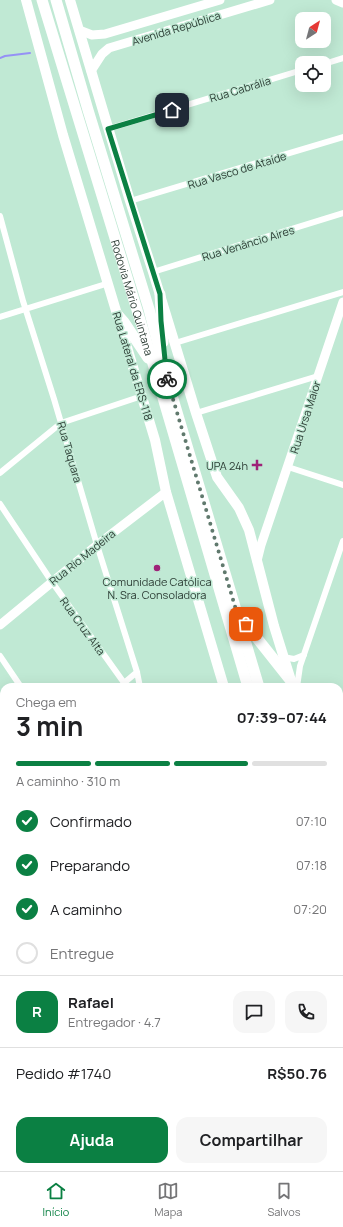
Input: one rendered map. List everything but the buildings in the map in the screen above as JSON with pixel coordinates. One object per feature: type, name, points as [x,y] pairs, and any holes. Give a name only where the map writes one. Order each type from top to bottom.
[{"type":"highway","name":"Rodovia Mário Quintana","points":[[42,0],[154,366],[247,683]]},
{"type":"highway","name":"Rodovia Mário Quintana","points":[[56,0],[147,302],[168,382],[258,683]]},
{"type":"highway","points":[[160,294],[161,321],[168,382]]},
{"type":"highway","points":[[117,314],[154,366]]},
{"type":"highway","points":[[237,613],[292,683]]},
{"type":"main road","name":"Rua Lateral da ERS-118","points":[[26,0],[63,135],[155,440],[166,492],[223,683]]},
{"type":"main road","points":[[70,0],[108,129],[196,413],[217,477],[239,508],[249,530],[274,626],[293,683]]},
{"type":"street","name":"Avenida República","points":[[79,30],[97,36],[220,0]]},
{"type":"street","name":"Avenida República","points":[[91,71],[102,54],[108,48],[270,0]]},
{"type":"street","points":[[336,0],[343,3]]},
{"type":"street","points":[[190,9],[194,23]]},
{"type":"street","points":[[136,25],[141,39]]},
{"type":"street","points":[[331,62],[343,58]]},
{"type":"street","name":"Rua Cabrália","points":[[108,129],[295,72]]},
{"type":"street","name":"Rua Vasco de Ataíde","points":[[130,201],[343,137]]},
{"type":"street","name":"Rua Venâncio Aires","points":[[153,272],[343,213]]},
{"type":"street","name":"Rua Taquara","points":[[0,216],[26,310],[139,683]]},
{"type":"street","points":[[0,318],[108,283]]},
{"type":"street","points":[[175,343],[343,292]]},
{"type":"street","name":"Rua Ursa Maior","points":[[257,561],[343,302]]},
{"type":"street","points":[[196,413],[318,376]]},
{"type":"street","points":[[0,474],[61,423],[142,396]]},
{"type":"street","points":[[288,467],[343,485]]},
{"type":"street","name":"Rua Rio Madeira","points":[[0,625],[97,545],[166,492]]},
{"type":"street","name":"Rua Cruz Alta","points":[[0,504],[52,582],[125,683]]},
{"type":"street","points":[[249,530],[266,532]]},
{"type":"street","points":[[295,683],[343,541]]},
{"type":"street","points":[[284,657],[294,659],[304,655]]},
{"type":"street","points":[[0,656],[18,683]]},
{"type":"street","points":[[128,683],[137,672]]},
{"type":"waterway","points":[[0,58],[30,53]]},
{"type":"way so far","points":[[167,379],[237,613],[246,624]]},
{"type":"place","name":"UPA 24h","points":[[257,465]]},
{"type":"place","name":"Comunidade Católica N. Sra. Consoladora","points":[[157,568]]},
{"type":"route","points":[[167,379],[161,321],[160,294],[108,129],[172,110]]}]
